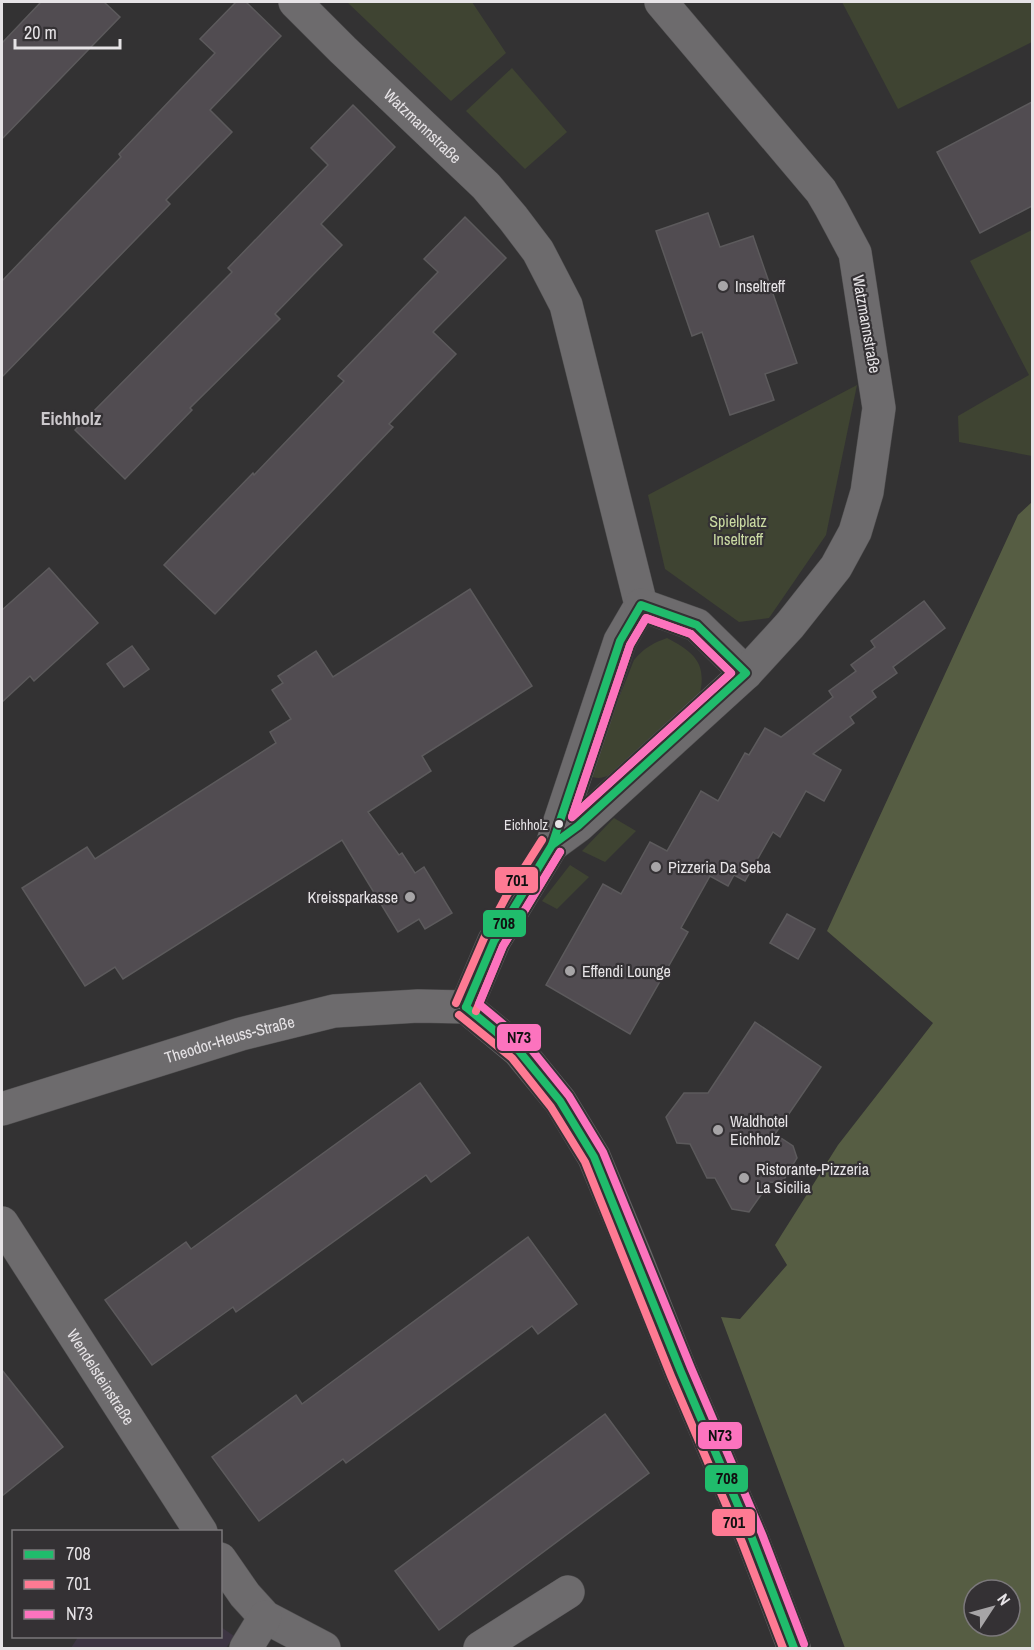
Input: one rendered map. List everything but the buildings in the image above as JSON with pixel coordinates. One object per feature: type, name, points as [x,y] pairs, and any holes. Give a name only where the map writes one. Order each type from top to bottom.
[{"type":"street","name":"Watzmannstraße","points":[[295,2],[486,186],[538,251],[566,304],[641,604],[620,641],[552,845],[494,941],[466,1007]]},
{"type":"street","name":"Watzmannstraße","points":[[552,845],[578,826],[746,673],[790,625],[836,567],[855,532],[867,492],[876,435],[879,408],[877,384],[855,253],[821,191],[661,2]]},
{"type":"street","points":[[641,604],[697,625],[746,673]]},
{"type":"street","name":"Theodor-Heuss-Straße","points":[[2,1109],[241,1034],[334,1011],[418,1006],[466,1007]]},
{"type":"street","points":[[466,1007],[519,1052],[560,1101],[594,1157],[681,1372],[752,1538],[794,1648]]},
{"type":"street","name":"Wendelsteinstraße","points":[[2,1223],[200,1530]]},
{"type":"street","points":[[222,1562],[245,1595],[265,1617],[324,1648]]},
{"type":"street","points":[[480,1648],[568,1592]]},
{"type":"street","points":[[246,1648],[265,1617]]},
{"type":"shaded area","points":[[222,1628],[234,1636],[226,1648],[71,1648],[77,1638],[222,1638]]},
{"type":"green space","points":[[347,2],[472,2],[506,53],[451,101]]},
{"type":"green space","points":[[842,2],[1032,2],[1032,42],[898,109]]},
{"type":"green space","points":[[512,68],[567,132],[525,169],[466,111]]},
{"type":"green space","points":[[1032,230],[1032,456],[959,442],[958,416],[1029,375],[970,261]]},
{"type":"green space","name":"Spielplatz Inseltreff","points":[[857,385],[826,535],[769,618],[739,622],[665,569],[648,495]]},
{"type":"green space","points":[[1032,502],[1032,1648],[845,1648],[721,1317],[740,1319],[787,1265],[775,1245],[838,1145],[933,1023],[827,931],[1018,515]]},
{"type":"green space","points":[[667,638],[686,650],[698,662],[702,679],[698,701],[621,769],[601,778],[588,775],[634,660],[649,646]]},
{"type":"green space","points":[[614,818],[636,831],[605,862],[582,851]]},
{"type":"green space","points":[[570,865],[589,877],[557,909],[542,901]]},
{"type":"transit line","name":"708","points":[[641,605],[697,625],[746,673],[578,826],[552,845],[620,641],[641,605]]},
{"type":"transit line","name":"701","points":[[646,618],[691,634],[731,673],[572,817],[630,645],[646,618]]},
{"type":"transit line","name":"N73","points":[[646,618],[691,634],[731,673],[572,817],[630,645],[646,618]]},
{"type":"transit line","name":"701","points":[[456,1003],[485,936],[507,895],[542,840]]},
{"type":"transit line","name":"708","points":[[466,1007],[494,941],[552,845]]},
{"type":"transit line","name":"701","points":[[476,1011],[503,946],[560,852]]},
{"type":"transit line","name":"N73","points":[[560,852],[503,946],[479,1004],[527,1044],[569,1096],[603,1152],[762,1534],[804,1644]]},
{"type":"transit line","name":"708","points":[[466,1007],[519,1051],[560,1101],[594,1157],[681,1372],[752,1538],[794,1648]]},
{"type":"transit line","name":"701","points":[[459,1015],[512,1058],[551,1107],[585,1162],[671,1376],[742,1542],[783,1648]]},
{"type":"place","name":"Inseltreff","points":[[723,286]]},
{"type":"place","name":"Eichholz","points":[[559,824]]},
{"type":"place","name":"Pizzeria Da Seba","points":[[656,867]]},
{"type":"place","name":"Kreissparkasse","points":[[410,897]]},
{"type":"place","name":"Effendi Lounge","points":[[570,971]]},
{"type":"place","name":"Waldhotel Eichholz","points":[[718,1130]]},
{"type":"place","name":"Ristorante-Pizzeria La Sicilia","points":[[744,1178]]},
{"type":"district","name":"Eichholz","points":[[71,419]]}]
